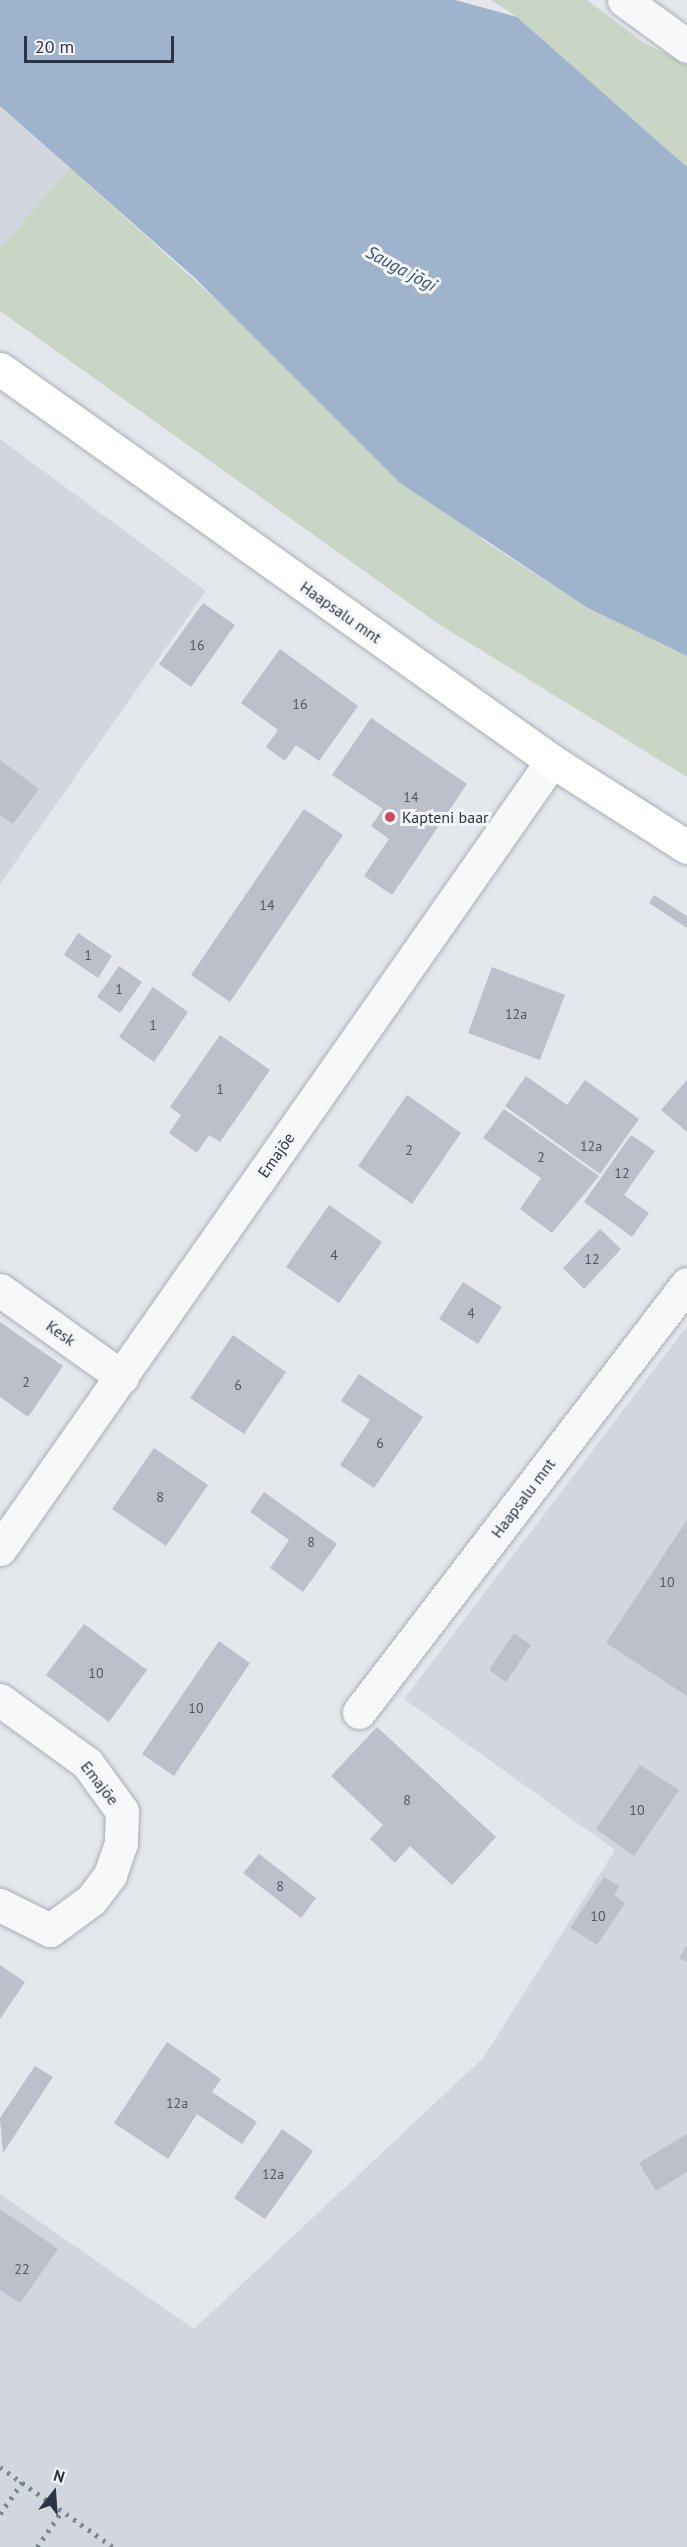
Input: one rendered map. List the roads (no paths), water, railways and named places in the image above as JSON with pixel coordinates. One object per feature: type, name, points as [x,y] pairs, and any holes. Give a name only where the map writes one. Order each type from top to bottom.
[{"type":"main road","name":"Haapsalu mnt","points":[[0,369],[552,761],[687,847]]},
{"type":"street","points":[[624,0],[687,46]]},
{"type":"street","name":"Emajõe","points":[[0,1549],[552,761]]},
{"type":"street","name":"Haapsalu mnt","points":[[359,1712],[687,1284]]},
{"type":"street","name":"Kesk","points":[[0,1290],[122,1377]]},
{"type":"street","name":"Emajõe","points":[[0,1700],[87,1763],[122,1811],[121,1843],[110,1875],[91,1900],[51,1930],[0,1905]]},
{"type":"water","name":"Sauga jõgi","points":[[0,0],[455,0],[517,17],[687,167],[687,656],[586,607],[400,483],[196,279],[0,106]]},
{"type":"railway","points":[[0,2467],[113,2547]]},
{"type":"railway","points":[[0,2514],[22,2482]]},
{"type":"railway","points":[[37,2547],[62,2511]]},
{"type":"place","name":"Kapteni baar","points":[[390,817]]}]
